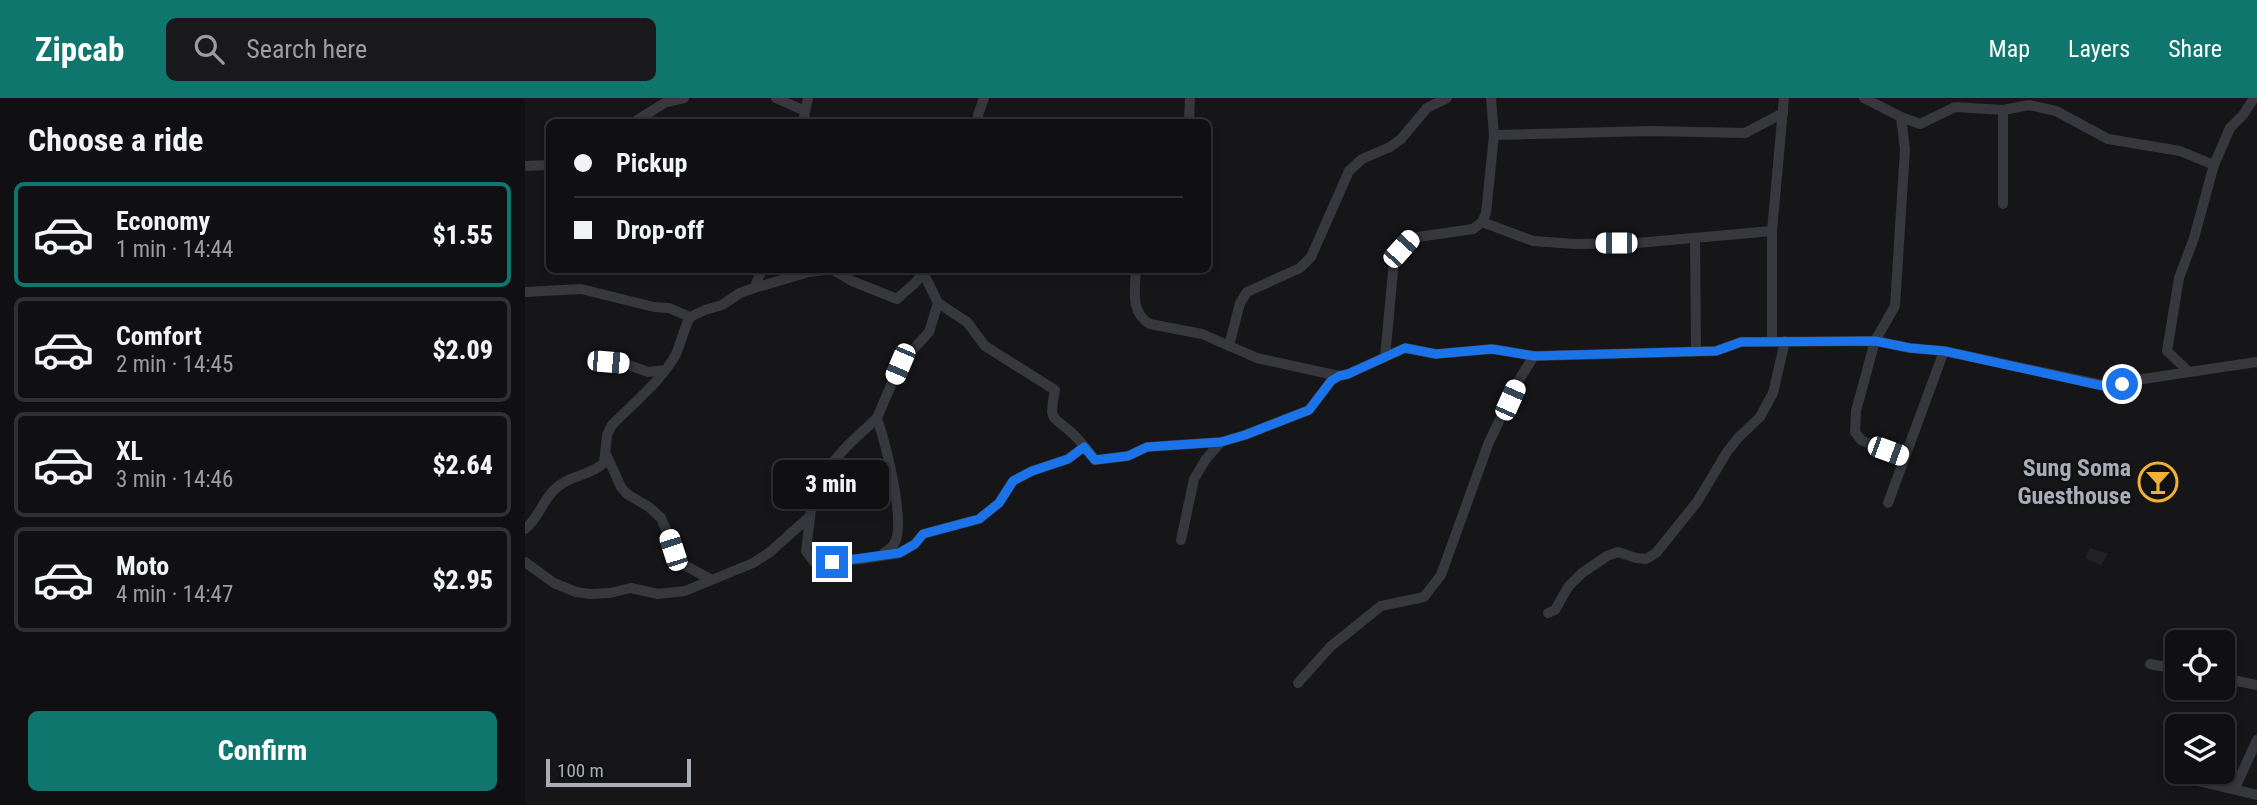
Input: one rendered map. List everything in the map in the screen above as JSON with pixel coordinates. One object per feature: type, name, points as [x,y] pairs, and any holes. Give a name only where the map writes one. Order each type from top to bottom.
[{"type":"street","points":[[639,119],[666,102],[684,98]]},
{"type":"street","points":[[776,98],[806,111]]},
{"type":"street","points":[[804,119],[808,98]]},
{"type":"street","points":[[979,119],[984,98]]},
{"type":"street","points":[[1189,119],[1190,98]]},
{"type":"street","points":[[1229,346],[1240,303],[1247,292],[1300,268],[1311,257],[1354,164],[1390,147],[1401,139],[1427,108],[1447,98]]},
{"type":"street","points":[[1385,357],[1394,261],[1401,249],[1411,237],[1473,229],[1482,222],[1486,213],[1494,135],[1491,98]]},
{"type":"street","points":[[1772,341],[1772,231],[1784,98]]},
{"type":"street","points":[[1864,98],[1920,124],[1955,107],[2003,110],[2029,105],[2056,111],[2108,139],[2181,150],[2214,165]]},
{"type":"street","points":[[2188,371],[2167,351],[2179,278],[2194,238],[2214,165],[2230,128],[2254,98]]},
{"type":"street","points":[[2003,110],[2003,204]]},
{"type":"street","points":[[1494,135],[1651,131],[1745,132],[1783,113]]},
{"type":"street","points":[[1901,117],[1905,149],[1895,306],[1875,341],[1856,411],[1855,432],[1861,440],[1905,457]]},
{"type":"street","points":[[525,166],[546,165]]},
{"type":"street","points":[[1482,222],[1532,241],[1637,243],[1772,231]]},
{"type":"street","points":[[1695,238],[1696,350]]},
{"type":"street","points":[[754,288],[761,273]]},
{"type":"street","points":[[525,529],[556,488],[569,478],[600,467],[604,463],[607,456],[607,435],[612,425],[665,370],[677,352],[682,332],[690,317],[722,305],[740,293],[806,273]]},
{"type":"street","points":[[838,273],[897,299],[923,273]]},
{"type":"street","points":[[925,273],[938,303],[967,322],[985,346],[1055,390],[1051,405],[1052,414],[1058,424],[1072,432],[1095,460]]},
{"type":"street","points":[[1136,273],[1136,311],[1150,324],[1202,334],[1257,358],[1339,376]]},
{"type":"street","points":[[525,292],[581,289],[654,307],[669,308],[690,317]]},
{"type":"street","points":[[938,303],[929,332],[900,364],[877,418],[847,446],[814,484],[806,551],[815,563],[899,553],[915,544],[923,534],[979,519],[999,503],[1013,481],[1032,471],[1068,459],[1084,447],[1095,460]]},
{"type":"street","points":[[1548,612],[1555,610],[1568,587],[1582,573],[1607,556],[1618,552],[1646,559],[1656,553],[1697,502],[1727,452],[1760,417],[1773,393],[1786,341]]},
{"type":"street","points":[[1095,460],[1128,456],[1147,447],[1221,442],[1309,410],[1331,381],[1405,348],[1436,354],[1492,349],[1534,356],[1716,351],[1741,342],[1875,341],[1944,351],[2103,386],[2257,362]]},
{"type":"street","points":[[1888,503],[1944,351]]},
{"type":"street","points":[[1298,683],[1330,647],[1381,606],[1424,597],[1441,575],[1489,442],[1520,378],[1534,356]]},
{"type":"street","points":[[601,360],[623,363],[648,372],[665,370]]},
{"type":"street","points":[[877,418],[899,508],[900,527],[894,546],[880,556]]},
{"type":"street","points":[[1181,540],[1193,478],[1221,442]]},
{"type":"street","points":[[607,456],[627,494],[661,518],[679,559],[695,572],[710,579]]},
{"type":"street","points":[[525,562],[554,583],[576,592],[590,594],[631,588],[658,594],[685,591],[753,563],[809,517]]},
{"type":"street","points":[[2150,664],[2165,667]]},
{"type":"street","points":[[2235,680],[2257,685]]},
{"type":"street","points":[[2235,788],[2257,740]]},
{"type":"street","points":[[2216,784],[2257,795]]},
{"type":"shaded area","points":[[2090,548],[2108,554],[2101,565],[2085,558]]},
{"type":"place","name":"Sung Soma Guesthouse","points":[[2158,482]]},
{"type":"route","points":[[832,562],[899,553],[915,544],[923,534],[979,519],[999,503],[1013,481],[1032,471],[1068,459],[1084,447],[1095,460],[1128,456],[1147,447],[1221,442],[1245,435],[1309,410],[1331,381],[1405,348],[1436,354],[1492,349],[1534,356],[1716,351],[1741,342],[1875,341],[1944,351],[2103,386],[2122,384]]}]
